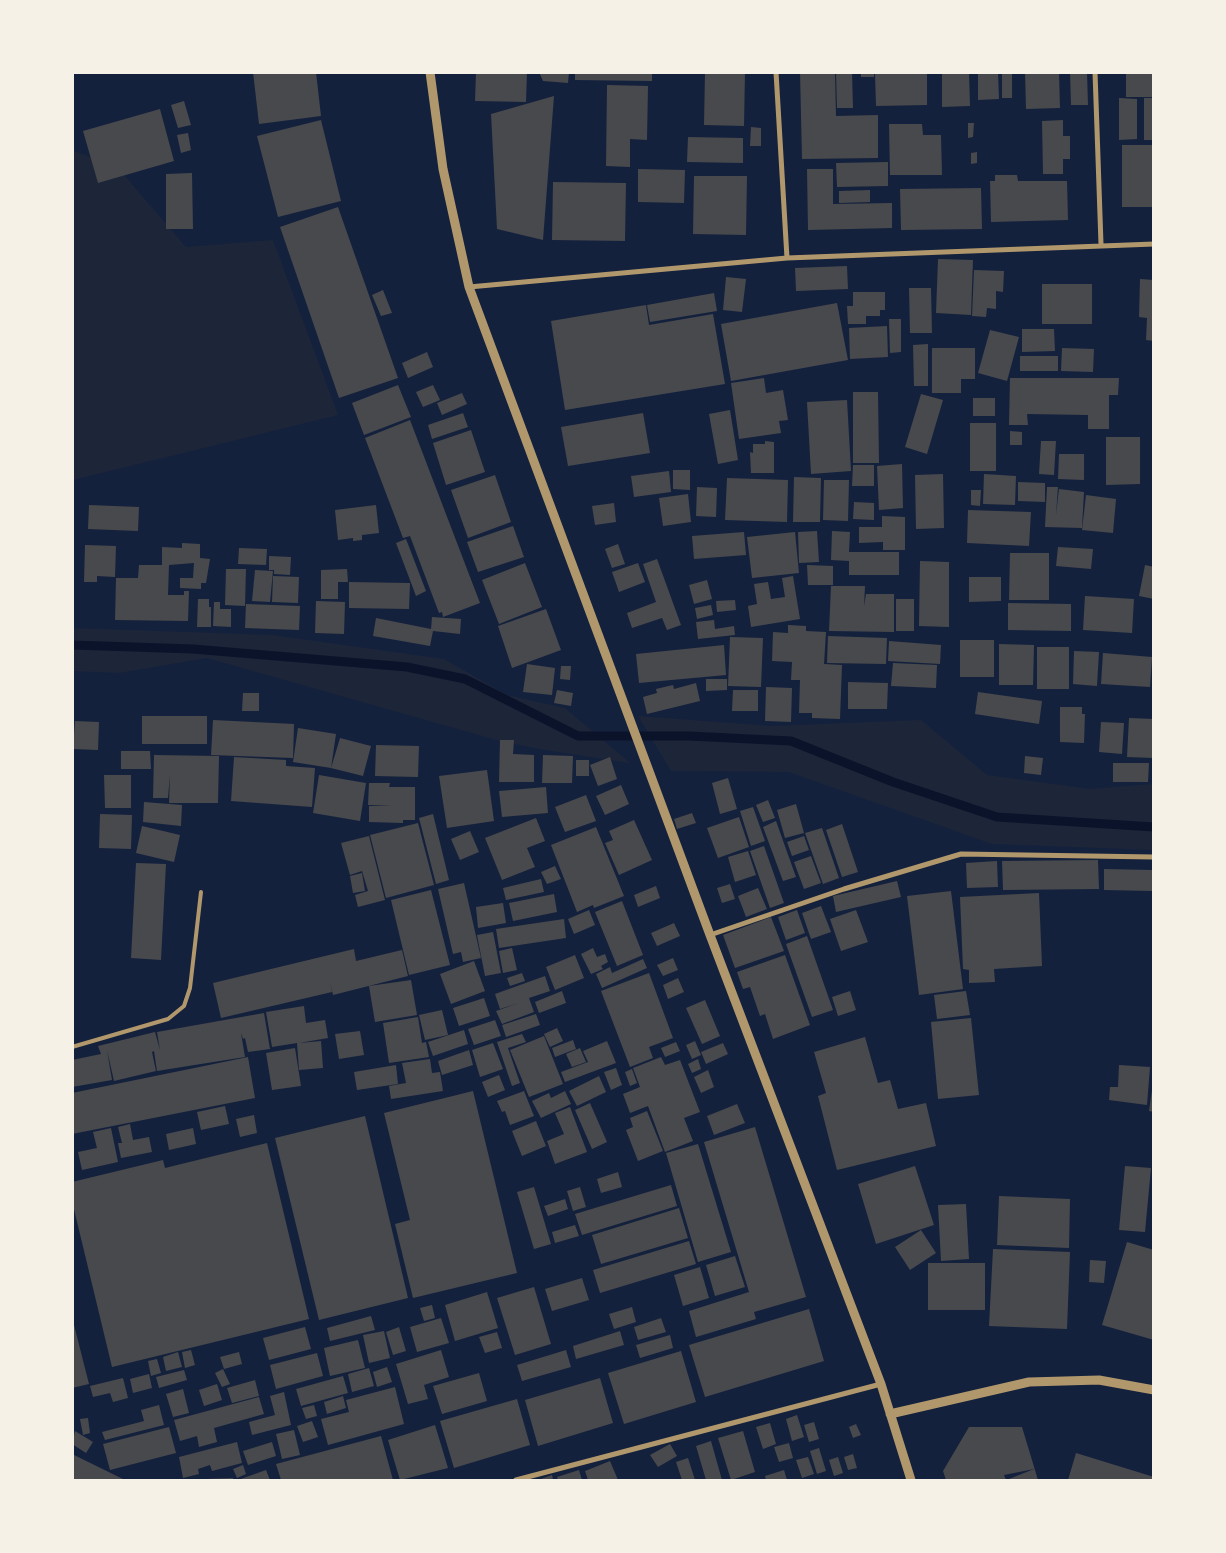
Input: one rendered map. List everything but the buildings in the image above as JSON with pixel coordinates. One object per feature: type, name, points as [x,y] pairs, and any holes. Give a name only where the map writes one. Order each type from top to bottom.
[{"type":"street","points":[[430,72],[443,169],[469,287],[710,935],[881,1384],[911,1480]]},
{"type":"street","points":[[776,72],[787,258]]},
{"type":"street","points":[[1095,72],[1101,244]]},
{"type":"street","points":[[469,287],[787,258],[1101,244],[1154,244]]},
{"type":"street","points":[[710,935],[844,889],[961,854],[1154,857]]},
{"type":"street","points":[[890,1414],[1029,1382],[1099,1380],[1154,1390]]},
{"type":"street","points":[[516,1480],[881,1384]]},
{"type":"lane","points":[[72,1048],[168,1019],[184,1006],[190,988],[201,892]]},
{"type":"shaded area","points":[[72,150],[118,168],[186,247],[273,240],[338,415],[73,480]]},
{"type":"shaded area","points":[[73,628],[272,635],[444,659],[507,695],[565,708],[630,763],[500,741],[207,658],[119,673],[73,671]]},
{"type":"shaded area","points":[[638,716],[772,726],[921,720],[987,775],[1090,789],[1153,784],[1153,850],[992,844],[789,772],[671,771]]},
{"type":"waterway","points":[[72,645],[193,649],[407,667],[465,679],[578,736],[689,736],[791,741],[893,782],[997,817],[1154,827]]}]
